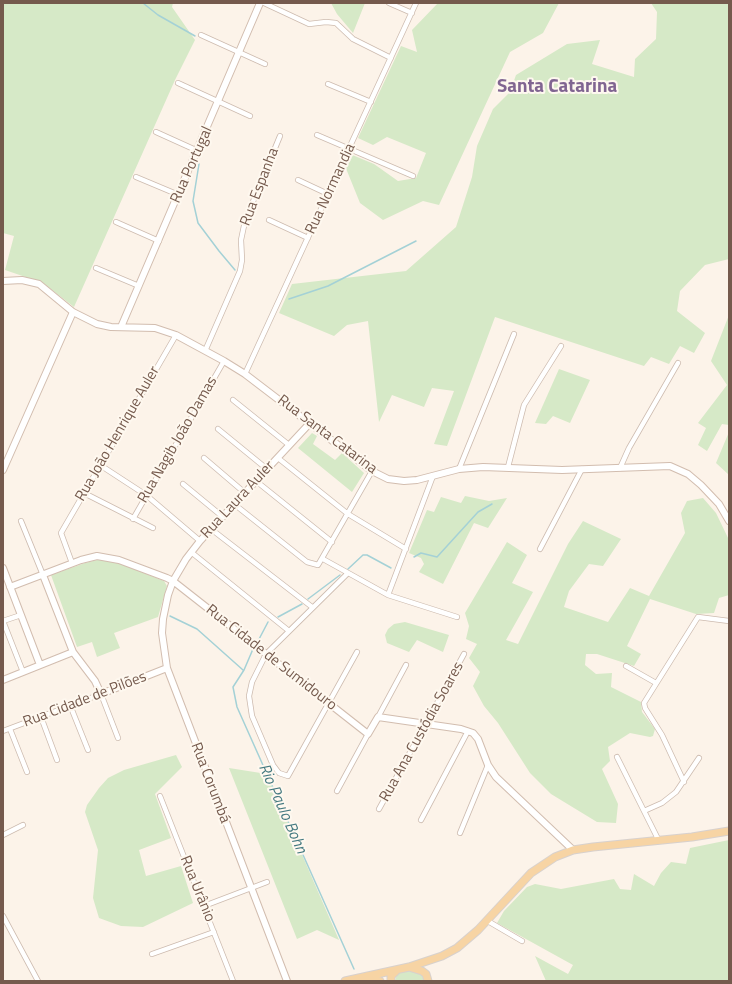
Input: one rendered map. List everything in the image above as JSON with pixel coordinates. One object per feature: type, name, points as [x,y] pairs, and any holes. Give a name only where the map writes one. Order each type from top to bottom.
[{"type":"main road","points":[[345,981],[409,967],[451,952],[469,938],[535,870],[555,857],[573,850],[659,841],[729,831]]},
{"type":"main road","points":[[409,967],[422,970],[426,974],[428,981]]},
{"type":"main road","points":[[391,981],[391,976],[397,970]]},
{"type":"main road","points":[[367,976],[380,981]]},
{"type":"street","name":"Rua Portugal","points":[[121,327],[198,151],[260,3]]},
{"type":"street","points":[[264,3],[309,24],[326,22],[336,23],[353,39],[391,58]]},
{"type":"street","points":[[389,3],[412,13]]},
{"type":"street","name":"Rua Normandia","points":[[245,374],[416,3]]},
{"type":"street","points":[[201,35],[265,64]]},
{"type":"street","points":[[178,82],[250,116]]},
{"type":"street","points":[[328,84],[371,102]]},
{"type":"street","points":[[156,132],[198,151]]},
{"type":"street","points":[[317,135],[412,176]]},
{"type":"street","name":"Rua Espanha","points":[[205,351],[240,271],[242,260],[241,240],[245,221],[280,136]]},
{"type":"street","points":[[136,177],[179,195]]},
{"type":"street","points":[[298,180],[328,194]]},
{"type":"street","points":[[269,220],[308,238]]},
{"type":"street","points":[[116,222],[158,241]]},
{"type":"street","points":[[96,268],[139,286]]},
{"type":"street","name":"Rua Santa Catarina","points":[[3,281],[22,280],[39,284],[73,312],[97,324],[121,327],[155,328],[176,335],[245,374],[372,471],[388,479],[404,481],[417,480],[459,469],[582,469],[661,465],[678,468],[695,479],[712,496],[729,521]]},
{"type":"street","points":[[3,468],[73,312]]},
{"type":"street","points":[[459,469],[514,334]]},
{"type":"street","name":"Rua João Henrique Auler","points":[[72,563],[60,533],[176,335]]},
{"type":"street","points":[[508,468],[524,405],[561,346]]},
{"type":"street","name":"Rua Nagib João Damas","points":[[133,519],[224,361]]},
{"type":"street","points":[[620,468],[678,363]]},
{"type":"street","points":[[234,400],[289,445]]},
{"type":"street","name":"Rua Laura Auler","points":[[173,581],[191,552],[200,541],[310,423]]},
{"type":"street","points":[[218,429],[267,469]]},
{"type":"street","points":[[204,458],[245,493]]},
{"type":"street","points":[[278,458],[348,514],[406,549]]},
{"type":"street","points":[[100,465],[146,495],[200,541]]},
{"type":"street","points":[[540,549],[582,469]]},
{"type":"street","points":[[234,504],[307,562],[318,565],[323,559],[372,471]]},
{"type":"street","points":[[388,595],[433,476]]},
{"type":"street","points":[[256,481],[332,542]]},
{"type":"street","points":[[184,484],[223,516]]},
{"type":"street","points":[[84,493],[153,528]]},
{"type":"street","points":[[21,521],[73,652],[95,680],[118,738]]},
{"type":"street","points":[[211,529],[312,607]]},
{"type":"street","points":[[191,552],[288,631]]},
{"type":"street","name":"Rua Cidade de Sumidouro","points":[[10,587],[89,558],[110,558],[173,581],[368,734]]},
{"type":"street","points":[[323,559],[347,574],[388,595],[458,617]]},
{"type":"street","points":[[3,568],[40,665]]},
{"type":"street","points":[[347,574],[266,654],[252,682],[249,696],[250,709],[273,765],[279,773],[288,776],[357,652]]},
{"type":"street","name":"Rua Corumbá","points":[[173,581],[163,619],[163,648],[167,668],[250,888],[287,981]]},
{"type":"street","points":[[21,615],[3,621],[23,672]]},
{"type":"street","points":[[684,782],[662,735],[644,705],[646,698],[698,617],[729,621]]},
{"type":"street","points":[[3,680],[73,652]]},
{"type":"street","name":"Rua Ana Custódia Soares","points":[[379,809],[464,654]]},
{"type":"street","points":[[337,791],[406,666]]},
{"type":"street","points":[[626,666],[656,683]]},
{"type":"street","name":"Rua Cidade de Pilões","points":[[3,731],[167,668]]},
{"type":"street","points":[[70,705],[88,750]]},
{"type":"street","points":[[41,717],[57,760]]},
{"type":"street","points":[[378,717],[468,731],[478,739],[488,765],[496,777],[573,850]]},
{"type":"street","points":[[10,729],[27,772]]},
{"type":"street","points":[[421,820],[468,731]]},
{"type":"street","points":[[617,757],[659,841]]},
{"type":"street","points":[[644,811],[670,797],[684,782],[699,758]]},
{"type":"street","points":[[460,832],[488,765]]},
{"type":"street","name":"Rua Urânio","points":[[160,796],[233,981]]},
{"type":"street","points":[[3,835],[23,825]]},
{"type":"street","points":[[204,906],[267,882]]},
{"type":"street","points":[[3,916],[38,981]]},
{"type":"street","points":[[486,920],[522,942]]},
{"type":"street","points":[[152,954],[214,932]]},
{"type":"green space","points":[[3,3],[173,3],[172,7],[195,40],[175,80],[74,307],[43,283],[5,270],[14,236],[3,233]]},
{"type":"green space","points":[[331,3],[365,3],[353,33],[337,14]]},
{"type":"green space","points":[[438,3],[559,3],[543,33],[510,52],[439,205],[423,201],[383,220],[360,203],[345,166],[350,154],[374,164],[398,181],[416,178],[426,153],[387,137],[373,145],[358,138],[401,46],[417,52],[412,30]]},
{"type":"green space","points":[[651,3],[729,3],[729,259],[705,265],[680,291],[677,311],[705,333],[694,353],[680,346],[669,364],[651,357],[644,366],[495,317],[447,446],[434,444],[454,391],[432,388],[424,407],[392,395],[379,422],[368,321],[347,325],[334,336],[279,313],[292,284],[406,271],[456,227],[472,177],[477,146],[493,109],[510,92],[516,75],[567,44],[600,40],[592,64],[634,77],[635,59],[656,39],[657,12]]},
{"type":"green space","points":[[729,315],[729,425],[722,424],[707,451],[698,445],[706,428],[698,423],[727,385],[711,361]]},
{"type":"green space","points":[[559,369],[590,380],[570,423],[553,416],[546,424],[535,423]]},
{"type":"green space","points":[[729,432],[729,475],[716,463]]},
{"type":"green space","points":[[312,433],[317,436],[313,444],[335,460],[342,453],[364,473],[352,492],[298,448]]},
{"type":"green space","points":[[465,496],[489,501],[507,498],[488,528],[474,523],[443,584],[419,572],[424,564],[421,558],[409,553],[427,510],[434,512],[441,497],[461,503]]},
{"type":"green space","points":[[703,498],[716,513],[729,540],[729,595],[719,598],[714,613],[696,614],[650,599],[627,646],[641,654],[634,666],[597,654],[586,654],[585,665],[596,674],[612,673],[611,687],[641,702],[642,712],[655,729],[653,736],[650,737],[630,733],[608,747],[610,761],[602,769],[618,804],[616,823],[597,822],[551,794],[530,773],[498,723],[484,706],[473,686],[480,672],[469,658],[477,644],[466,639],[469,626],[465,613],[507,542],[527,555],[512,583],[533,592],[506,640],[518,644],[568,544],[583,521],[621,539],[603,566],[589,564],[569,591],[564,607],[608,622],[630,588],[649,596],[685,533],[681,513],[687,501]]},
{"type":"green space","points":[[97,560],[109,560],[121,564],[164,581],[167,586],[158,617],[114,633],[120,648],[97,657],[92,642],[77,647],[51,575]]},
{"type":"green space","points":[[405,622],[449,635],[443,652],[417,640],[409,652],[387,643],[385,635],[388,629],[394,624]]},
{"type":"green space","points":[[176,755],[182,767],[155,794],[171,838],[139,850],[146,876],[181,866],[193,903],[143,927],[121,926],[99,918],[93,898],[98,850],[85,812],[87,805],[108,778],[124,770]]},
{"type":"green space","points":[[229,768],[267,774],[339,940],[317,930],[297,939]]},
{"type":"green space","points":[[729,840],[729,981],[546,981],[535,956],[568,974],[573,965],[497,923],[504,911],[527,887],[535,884],[561,889],[614,879],[620,889],[631,890],[634,874],[654,886],[661,873],[671,862],[686,864],[690,848]]},
{"type":"green space","points":[[414,970],[422,975],[424,981],[395,981],[397,974],[401,971]]},
{"type":"waterway","points":[[143,3],[158,15],[195,36]]},
{"type":"waterway","points":[[199,164],[193,201],[198,223],[235,270]]},
{"type":"waterway","points":[[289,299],[328,286],[416,241]]},
{"type":"waterway","name":"Rio Paulo Bohn","points":[[414,557],[421,553],[437,557],[478,512],[492,504]]},
{"type":"waterway","name":"Rio Paulo Bohn","points":[[348,569],[363,555],[367,555],[391,568]]},
{"type":"waterway","name":"Rio Paulo Bohn","points":[[308,599],[340,575]]},
{"type":"waterway","name":"Rio Paulo Bohn","points":[[278,617],[302,604]]},
{"type":"waterway","points":[[170,616],[197,629],[243,670]]},
{"type":"waterway","name":"Rio Paulo Bohn","points":[[257,643],[268,622]]},
{"type":"waterway","name":"Rio Paulo Bohn","points":[[253,649],[244,670],[233,687],[237,707],[354,969]]},
{"type":"district","name":"Santa Catarina","points":[[557,87]]}]
